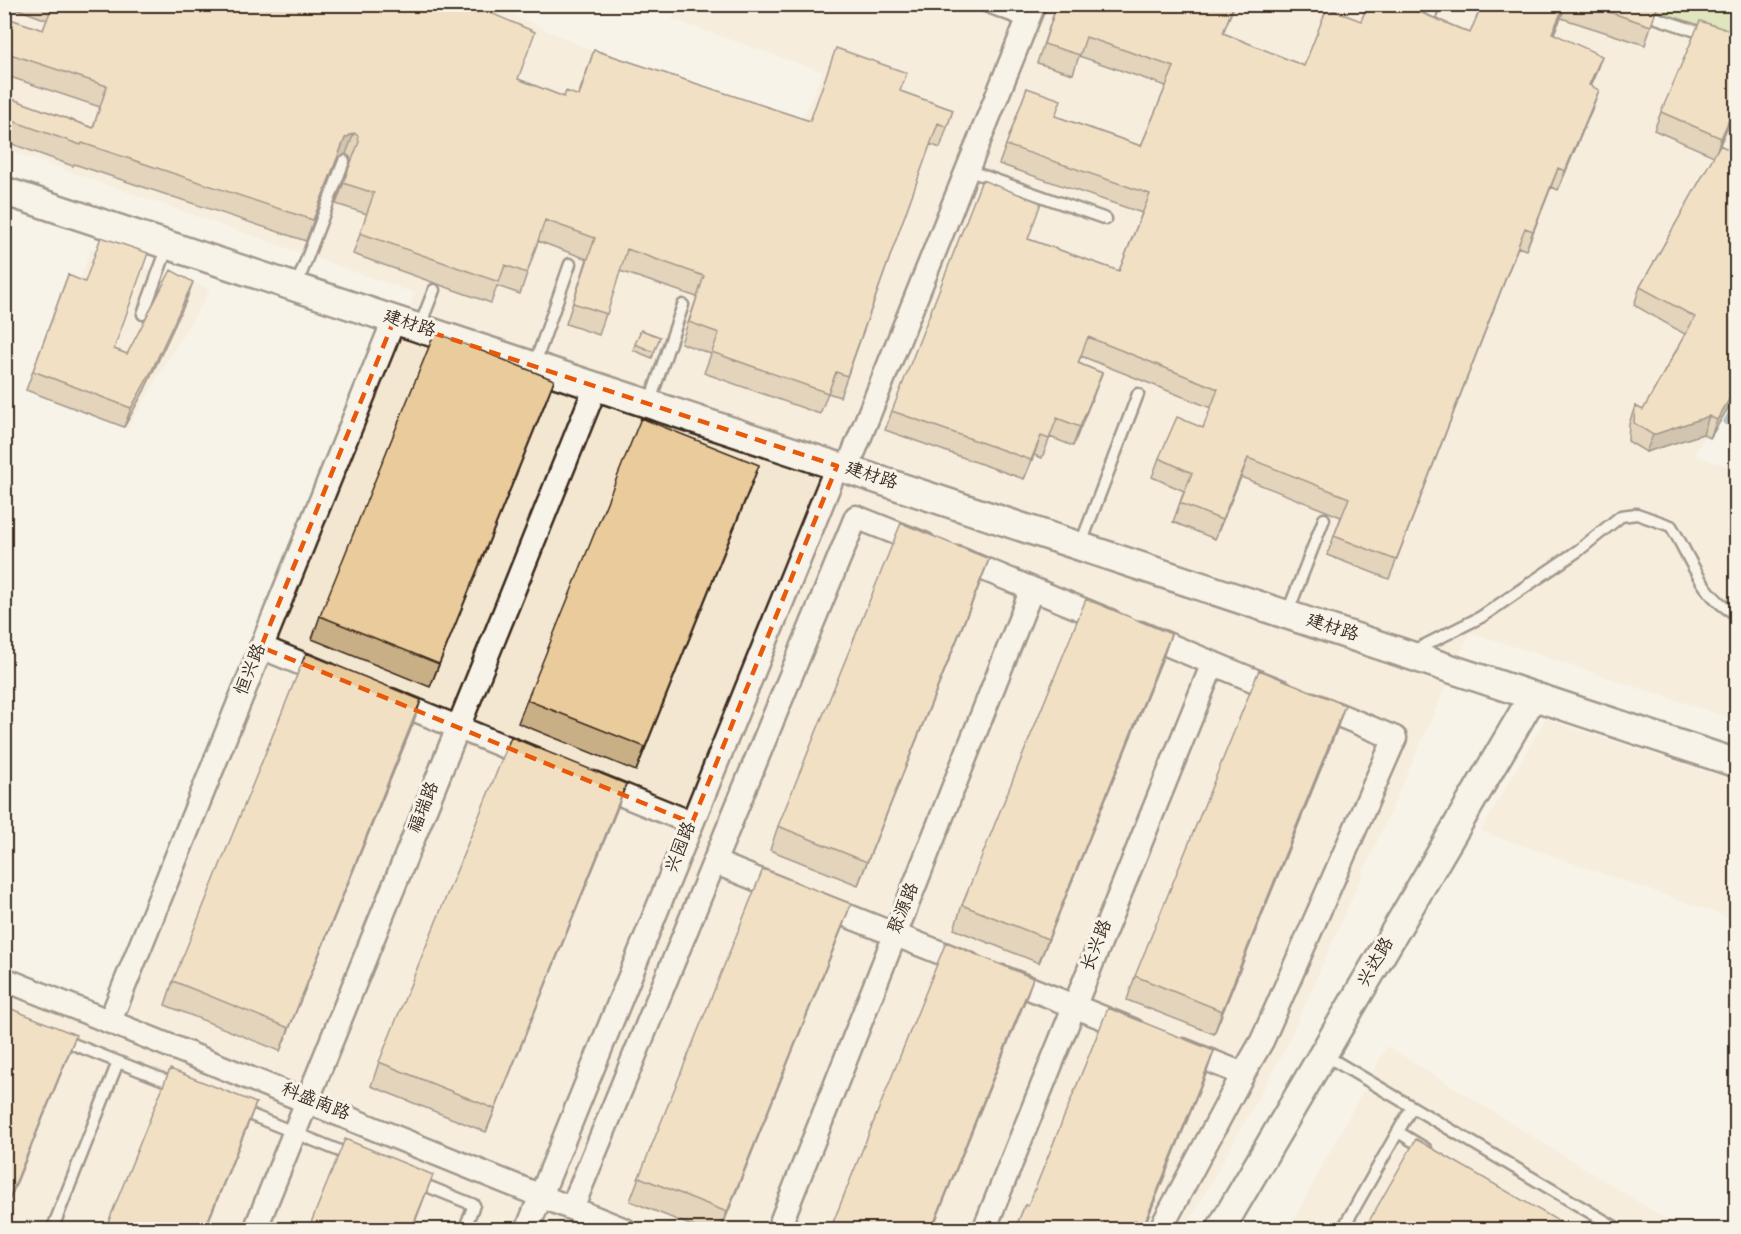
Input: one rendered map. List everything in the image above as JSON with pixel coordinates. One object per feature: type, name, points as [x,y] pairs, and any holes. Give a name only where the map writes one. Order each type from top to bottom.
[{"type":"street","name":"兴园路","points":[[527,1230],[692,823],[1031,14]]},
{"type":"street","name":"建材路","points":[[4,191],[1737,763]]},
{"type":"street","name":"恒兴路","points":[[110,1021],[394,320]]},
{"type":"street","name":"福瑞路","points":[[255,1230],[596,386]]},
{"type":"street","points":[[572,1208],[856,517],[1395,738],[1262,1041],[1160,1230]]},
{"type":"street","name":"聚源路","points":[[778,1230],[1032,589]]},
{"type":"street","points":[[261,647],[349,683]]},
{"type":"street","name":"长兴路","points":[[984,1230],[1213,663]]},
{"type":"street","points":[[371,692],[554,767]]},
{"type":"street","name":"兴达路","points":[[1220,1230],[1533,696]]},
{"type":"street","points":[[575,776],[692,823]]},
{"type":"street","points":[[714,862],[1243,1074]]},
{"type":"street","name":"科盛南路","points":[[4,978],[625,1230]]},
{"type":"lane","points":[[980,4],[1031,14]]},
{"type":"lane","points":[[1428,23],[1434,4]]},
{"type":"lane","points":[[1614,4],[1715,37]]},
{"type":"lane","points":[[296,287],[344,161]]},
{"type":"lane","points":[[967,170],[1106,219]]},
{"type":"lane","points":[[143,314],[169,245]]},
{"type":"lane","points":[[534,366],[570,264]]},
{"type":"lane","points":[[419,328],[434,290]]},
{"type":"lane","points":[[649,404],[683,305]]},
{"type":"lane","points":[[1080,546],[1138,394]]},
{"type":"lane","points":[[1407,654],[1482,617],[1579,550],[1621,516],[1637,514],[1671,526],[1708,592],[1724,608],[1737,614]]},
{"type":"lane","points":[[1287,614],[1324,519]]},
{"type":"lane","points":[[46,1033],[184,1088]]},
{"type":"lane","points":[[1323,1054],[1620,1230]]},
{"type":"lane","points":[[52,1230],[118,1062]]},
{"type":"lane","points":[[228,1106],[368,1162]]},
{"type":"lane","points":[[1342,1230],[1412,1107]]},
{"type":"lane","points":[[1398,1132],[1437,1155]]},
{"type":"lane","points":[[410,1179],[474,1205],[464,1230]]},
{"type":"highlighted area","points":[[394,320],[837,466],[692,823],[261,647]]},
{"type":"shaded area","points":[[1593,4],[1736,39],[1736,386],[1694,455],[1736,469],[1736,720],[1470,632],[1283,1053],[1185,1229],[5,1229],[5,991],[119,1036],[415,293],[5,149],[5,5],[493,5],[621,65],[794,136],[823,72],[672,19],[681,5]]},
{"type":"shaded area","points":[[91,249],[210,289],[128,428],[26,389],[60,293],[73,297]]},
{"type":"shaded area","points":[[1545,719],[1736,781],[1736,920],[1481,831]]},
{"type":"shaded area","points":[[1387,1046],[1682,1229],[1288,1230]]},
{"type":"green space","points":[[1599,4],[1736,5],[1736,39]]},
{"type":"building","points":[[53,4],[470,4],[535,32],[518,79],[564,97],[566,91],[579,96],[594,50],[810,121],[836,48],[907,73],[900,91],[953,110],[947,127],[938,123],[847,376],[836,372],[828,393],[712,352],[719,333],[689,322],[704,276],[627,249],[607,314],[573,303],[595,238],[545,220],[527,273],[505,265],[499,282],[360,233],[374,193],[343,183],[359,142],[358,136],[354,133],[345,138],[313,220],[4,118],[4,96],[93,128],[107,86],[4,52],[4,17],[43,30]]},
{"type":"building","points":[[1057,4],[1234,4],[1223,33],[1304,66],[1327,8],[1361,21],[1368,4],[1420,4],[1417,11],[1470,33],[1482,4],[1503,4],[1524,13],[1528,4],[1565,4],[1552,33],[1602,56],[1589,85],[1599,90],[1565,171],[1558,168],[1533,231],[1525,228],[1396,560],[1334,536],[1349,498],[1248,458],[1222,520],[1180,503],[1192,473],[1159,458],[1177,417],[1203,428],[1218,389],[1088,337],[1078,363],[1102,373],[1080,427],[1057,418],[1049,439],[1041,436],[1031,460],[892,411],[982,180],[1041,203],[1028,239],[1119,271],[1150,194],[1006,145],[1027,88],[1061,100],[1055,116],[1141,146],[1174,67],[1086,37],[1080,55],[1044,44]]},
{"type":"building","points":[[1585,4],[1646,4],[1657,8],[1651,26]]},
{"type":"building","points":[[1700,21],[1737,33],[1737,102],[1721,138],[1661,112]]},
{"type":"building","points":[[1720,145],[1737,154],[1737,386],[1717,420],[1709,416],[1653,435],[1634,423],[1635,406],[1643,410],[1695,317],[1640,287]]},
{"type":"building","points":[[101,237],[148,253],[114,349],[127,354],[171,270],[193,282],[151,372],[131,408],[33,371],[68,275],[85,282]]},
{"type":"building","points":[[641,330],[660,337],[654,352],[635,344]]},
{"type":"building","points":[[435,332],[554,380],[439,664],[320,616]]},
{"type":"building","points":[[641,418],[759,465],[645,747],[527,700]]},
{"type":"building","points":[[901,523],[989,559],[867,862],[778,826]]},
{"type":"building","points":[[1086,599],[1171,634],[1048,939],[962,905]]},
{"type":"building","points":[[306,653],[421,700],[289,1028],[173,981]]},
{"type":"building","points":[[1259,670],[1345,705],[1222,1011],[1135,976]]},
{"type":"building","points":[[511,737],[626,784],[495,1109],[379,1062]]},
{"type":"building","points":[[763,869],[851,904],[727,1212],[639,1177]]},
{"type":"building","points":[[946,942],[1033,978],[931,1230],[830,1230]]},
{"type":"building","points":[[4,1006],[76,1035],[4,1211]]},
{"type":"building","points":[[1108,1008],[1214,1051],[1144,1224],[1135,1220],[1131,1230],[1030,1230],[1017,1224],[1025,1205],[1028,1206]]},
{"type":"building","points":[[170,1069],[256,1103],[204,1230],[105,1230]]},
{"type":"building","points":[[345,1139],[433,1175],[411,1230],[308,1230]]},
{"type":"building","points":[[1416,1139],[1574,1230],[1364,1230]]},
{"type":"waterway","points":[[1726,422],[1736,405]]}]
